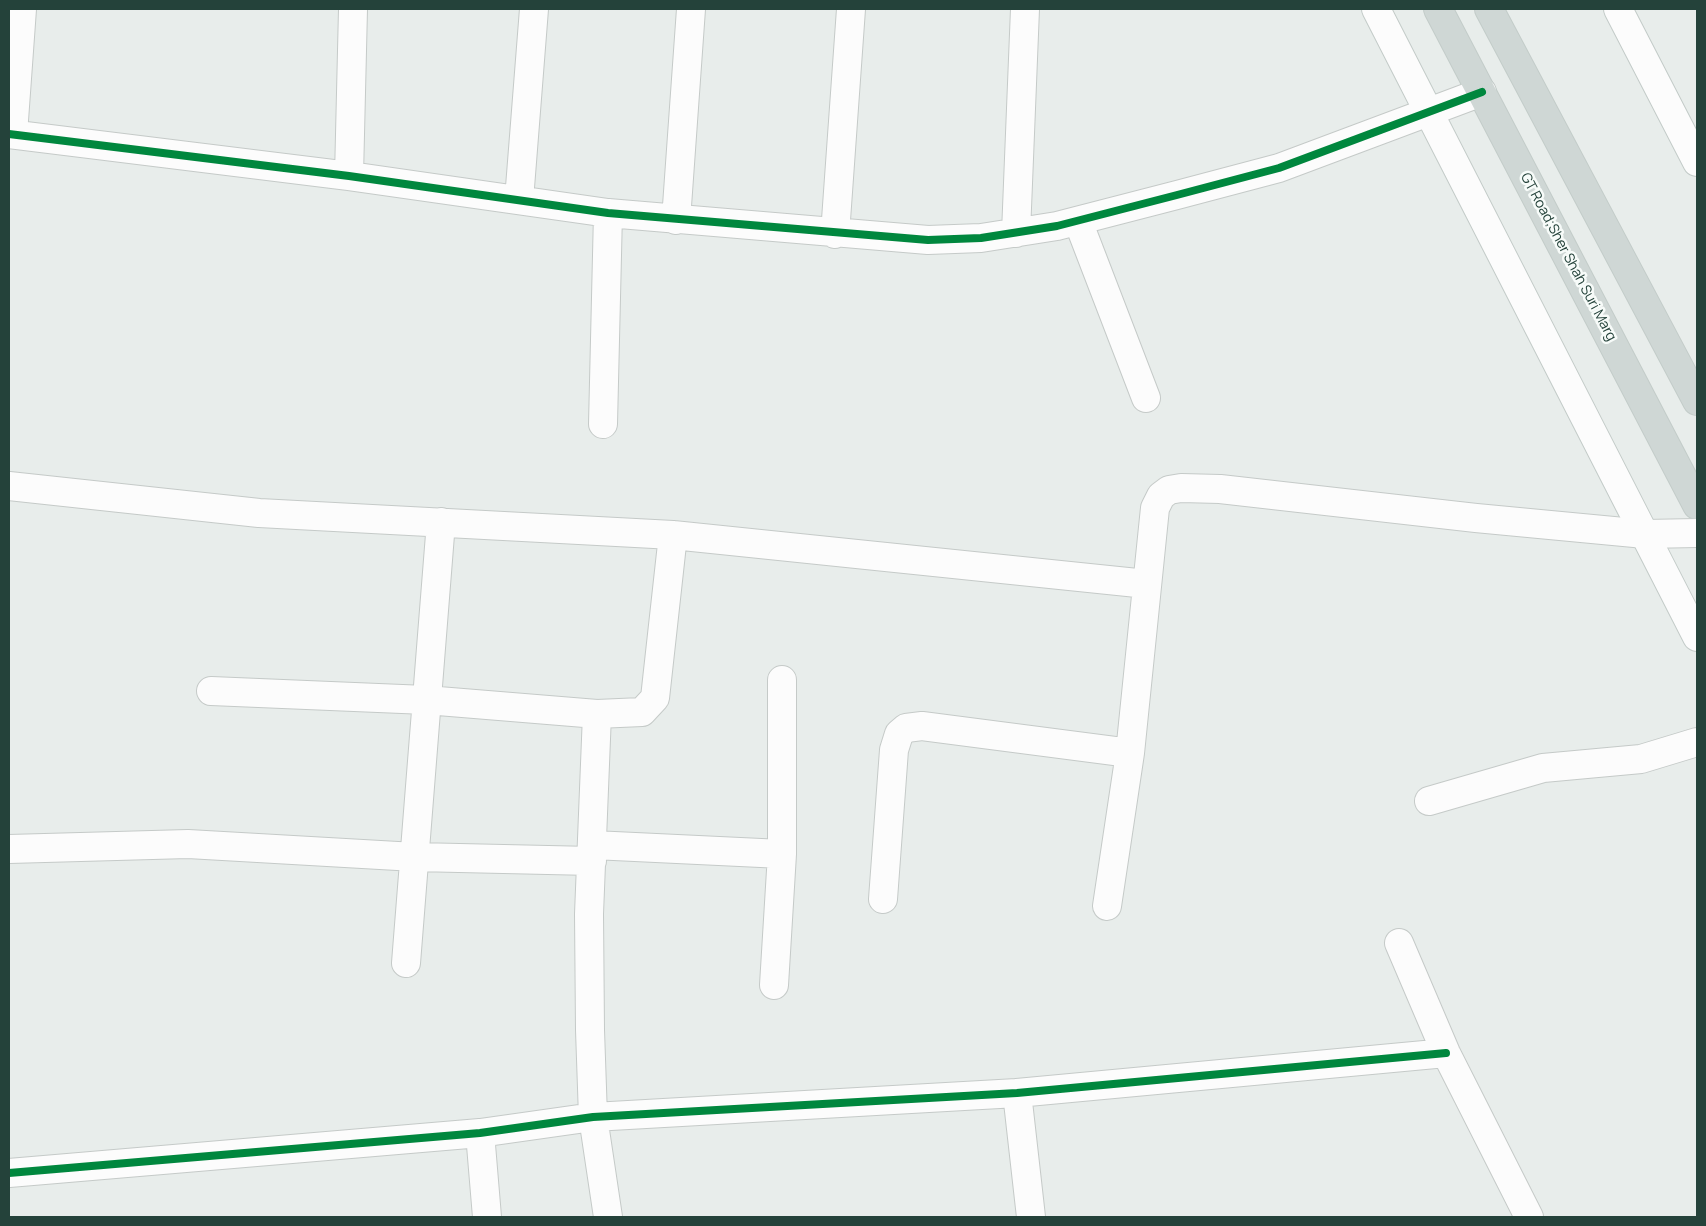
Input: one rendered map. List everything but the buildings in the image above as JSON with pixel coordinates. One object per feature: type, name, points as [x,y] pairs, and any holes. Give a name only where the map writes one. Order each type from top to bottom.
[{"type":"main road","name":"GT Road;Sher Shah Suri Marg","points":[[1438,9],[1697,505]]},
{"type":"main road","points":[[1489,9],[1697,401]]},
{"type":"street","points":[[22,9],[11,134],[349,176],[608,213],[835,234],[928,240],[982,238],[1078,221],[1279,168],[1482,92]]},
{"type":"street","points":[[349,176],[353,9]]},
{"type":"street","points":[[519,200],[534,9]]},
{"type":"street","points":[[676,220],[691,9]]},
{"type":"street","points":[[835,234],[851,9]]},
{"type":"street","points":[[1016,233],[1026,9]]},
{"type":"street","points":[[1376,9],[1430,111],[1697,637]]},
{"type":"street","points":[[1618,9],[1697,162]]},
{"type":"street","points":[[603,424],[608,213]]},
{"type":"street","points":[[1078,221],[1146,398]]},
{"type":"street","points":[[9,486],[259,513],[674,535],[1147,584]]},
{"type":"street","points":[[1107,906],[1130,753],[1156,508],[1161,496],[1169,490],[1181,488],[1220,489],[1476,518],[1645,534],[1697,533]]},
{"type":"street","points":[[406,962],[441,522]]},
{"type":"street","points":[[211,691],[426,700],[597,714],[642,712],[655,698],[674,535]]},
{"type":"street","points":[[774,985],[782,854],[782,680]]},
{"type":"street","points":[[597,714],[589,914],[593,1117],[608,1217]]},
{"type":"street","points":[[883,899],[894,750],[899,734],[906,728],[922,726],[1130,753]]},
{"type":"street","points":[[1429,801],[1543,768],[1641,759],[1697,742]]},
{"type":"street","points":[[9,849],[188,844],[415,857],[592,853],[782,854]]},
{"type":"street","points":[[1399,943],[1446,1054],[1529,1217]]},
{"type":"street","points":[[9,1173],[480,1133],[593,1117],[1017,1093],[1446,1054]]},
{"type":"street","points":[[1017,1093],[1031,1217]]},
{"type":"street","points":[[480,1133],[487,1217]]},
{"type":"cycle path","points":[[9,134],[349,176],[608,213],[928,240],[981,238],[1057,226],[1279,168],[1482,92]]},
{"type":"cycle path","points":[[9,1173],[480,1133],[593,1117],[1017,1093],[1446,1053]]}]
